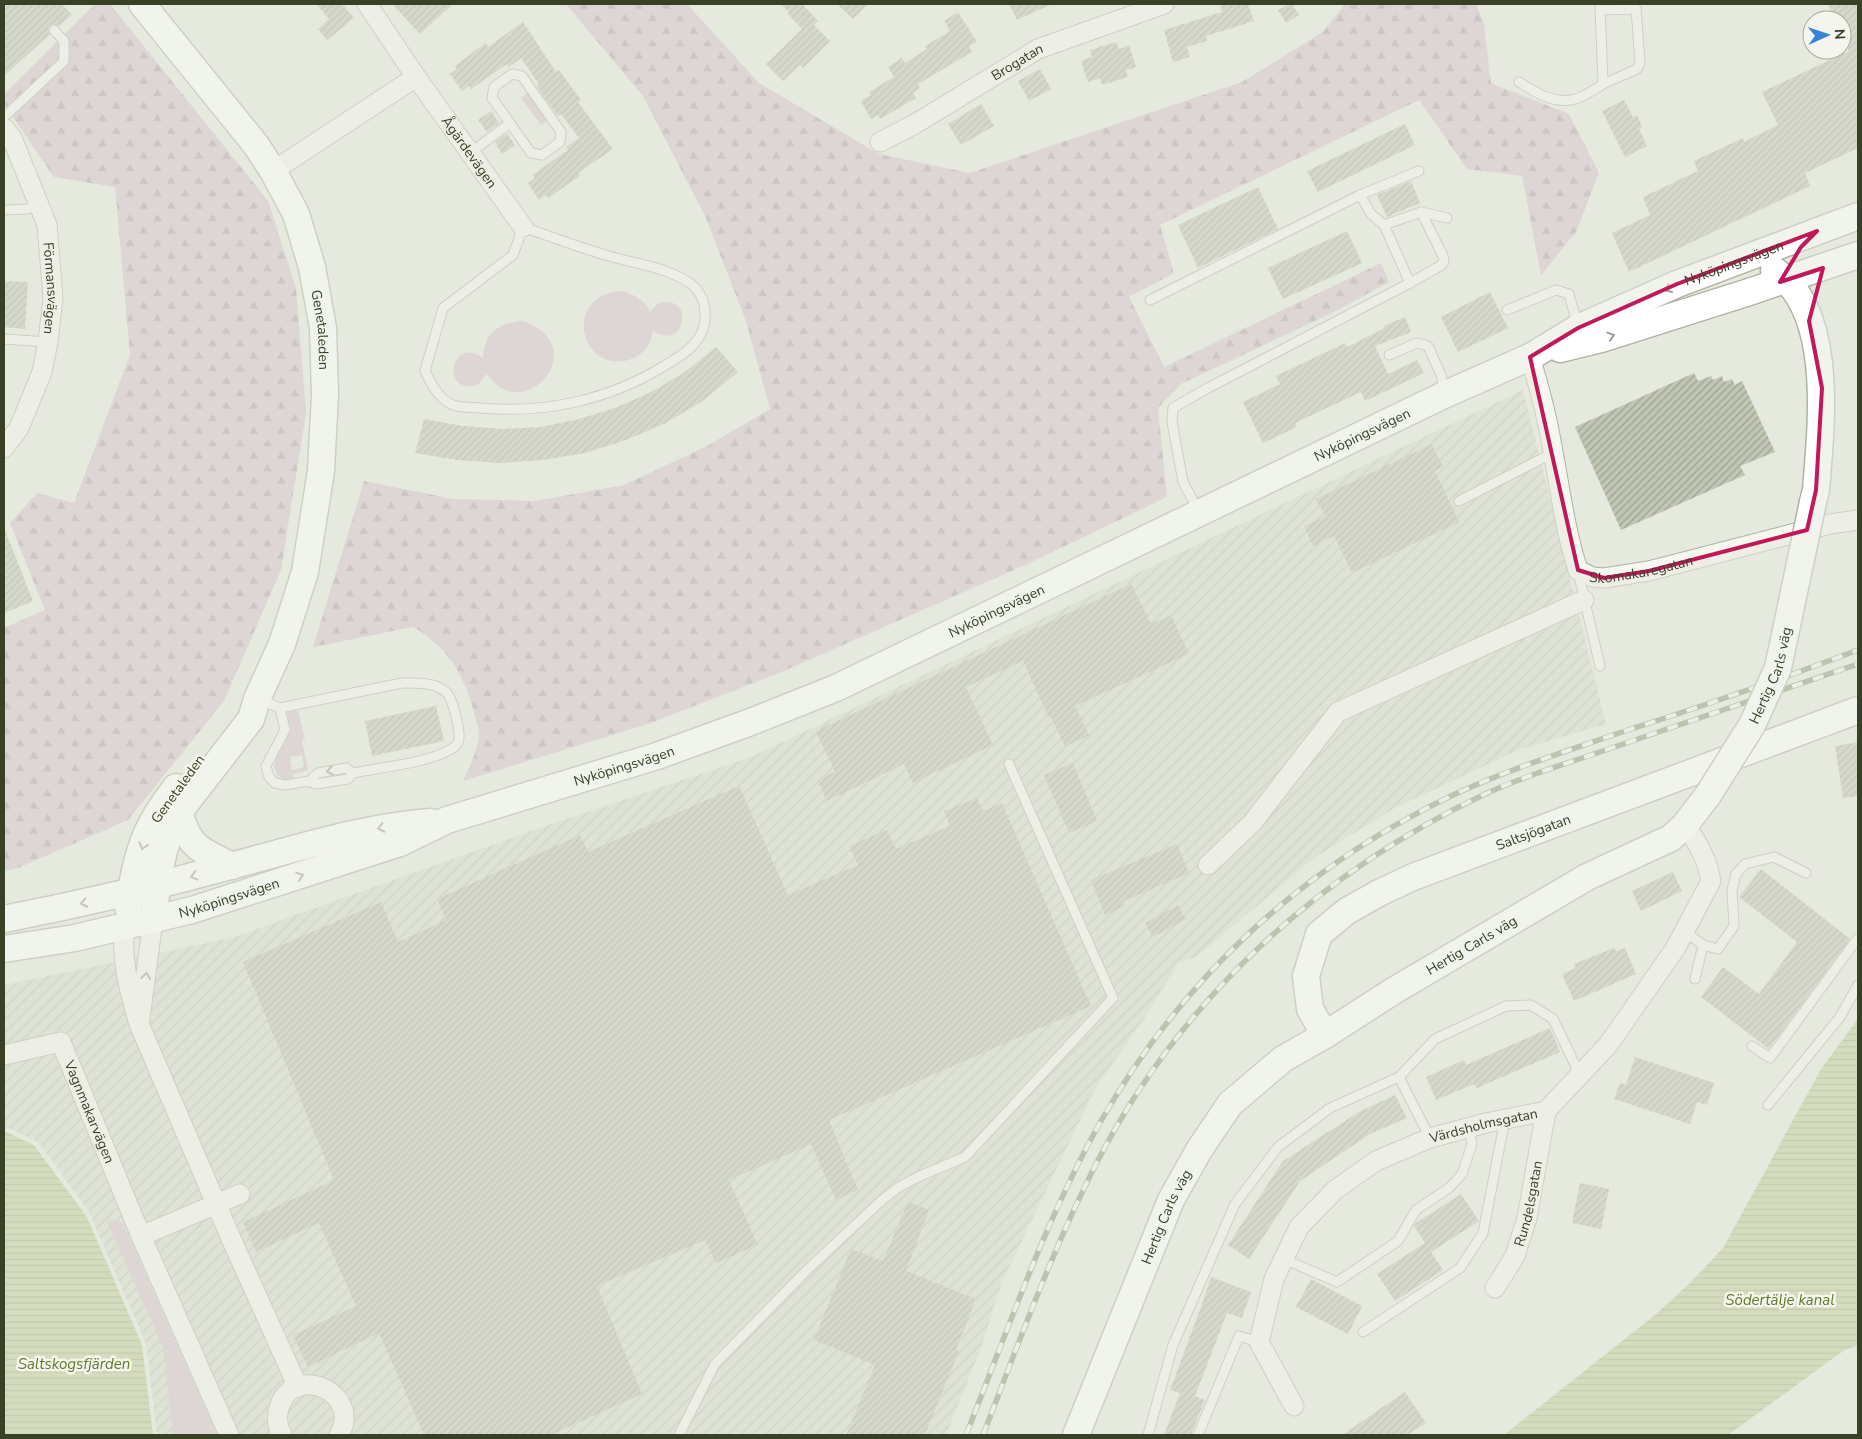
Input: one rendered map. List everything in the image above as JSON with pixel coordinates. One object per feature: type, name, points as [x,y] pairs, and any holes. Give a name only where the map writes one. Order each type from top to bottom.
[{"type":"main road","name":"Genetaleden","points":[[142,4],[256,145],[273,171],[296,214],[312,267],[322,328],[325,394],[321,471],[304,572],[282,644],[268,703],[251,720],[179,812],[164,844],[153,920]]},
{"type":"main road","name":"Nyköpingsvägen","points":[[4,949],[75,938],[192,910],[400,843],[447,820],[657,756],[748,723],[836,688],[1446,394],[1580,336],[1677,284],[1858,216]]},
{"type":"main road","points":[[1786,280],[1792,262],[1801,247],[1817,231]]},
{"type":"main road","name":"Nyköpingsvägen","points":[[1580,336],[1601,339],[1858,255]]},
{"type":"main road","name":"Hertig Carls väg","points":[[1076,1435],[1171,1200],[1199,1150],[1230,1104],[1283,1059],[1325,1035],[1395,990],[1588,876],[1670,838],[1686,825],[1708,795],[1752,725],[1778,668],[1816,490],[1822,388],[1818,352],[1804,305],[1786,280],[1776,271],[1746,257]]},
{"type":"main road","name":"Hertig Carls väg","points":[[1809,321],[1815,287],[1823,268]]},
{"type":"main road","name":"Hertig Carls väg","points":[[1786,280],[1790,306],[1811,390],[1819,445]]},
{"type":"main road","name":"Genetaleden","points":[[125,927],[131,892],[146,836],[160,809],[240,708],[268,703]]},
{"type":"main road","name":"Saltsjögatan","points":[[1325,1035],[1310,1009],[1306,976],[1319,934],[1347,910],[1413,877],[1858,710]]},
{"type":"main road","points":[[179,812],[185,831],[193,843],[200,850],[232,866]]},
{"type":"main road","name":"Nyköpingsvägen","points":[[4,920],[157,886],[360,832],[397,824],[447,820]]},
{"type":"street","name":"Ågärdevägen","points":[[367,4],[416,77],[523,227]]},
{"type":"street","name":"Brogatan","points":[[880,142],[915,124],[1038,49],[1164,4]]},
{"type":"street","points":[[273,171],[416,77]]},
{"type":"street","name":"Förmansvägen","points":[[4,128],[12,138],[47,225],[53,298],[48,342],[39,378],[19,428],[4,448]]},
{"type":"street","name":"Skomakaregatan","points":[[1530,357],[1578,570],[1592,577],[1604,578],[1649,571],[1830,524],[1858,520]]},
{"type":"street","points":[[1208,865],[1252,823],[1338,712],[1584,600]]},
{"type":"street","name":"Värdsholmsgatan","points":[[1259,1342],[1274,1279],[1299,1227],[1335,1190],[1376,1161],[1430,1138],[1469,1127],[1546,1111],[1608,1045],[1675,949],[1711,881],[1707,862],[1686,825]]},
{"type":"street","points":[[138,1024],[145,989],[153,920]]},
{"type":"street","points":[[125,927],[123,951],[129,988],[138,1024],[298,1387]]},
{"type":"street","name":"Vagnmakarvägen","points":[[4,1055],[61,1042],[141,1236],[229,1435]]},
{"type":"street","name":"Rundelsgatan","points":[[1495,1288],[1515,1256],[1527,1218],[1546,1111]]},
{"type":"street","points":[[141,1236],[240,1194]]},
{"type":"street","points":[[1259,1342],[1294,1406]]},
{"type":"street","points":[[282,1435],[277,1423],[277,1412],[281,1401],[288,1393],[308,1384],[330,1390],[337,1398],[343,1408],[344,1419],[339,1435]]},
{"type":"lane","points":[[1519,82],[1541,96],[1561,100],[1575,99],[1637,69],[1640,62],[1636,9],[1600,7],[1603,84]]},
{"type":"lane","points":[[4,117],[64,61],[64,41],[54,30]]},
{"type":"lane","points":[[512,74],[522,76],[561,132],[560,142],[542,155],[531,153],[510,123],[492,98],[494,88],[512,74]]},
{"type":"lane","points":[[470,153],[510,123]]},
{"type":"lane","points":[[1150,300],[1360,196],[1419,170]]},
{"type":"lane","points":[[1360,196],[1371,214],[1384,225],[1410,283]]},
{"type":"lane","points":[[4,210],[28,209],[39,204]]},
{"type":"lane","points":[[1384,225],[1421,212],[1447,218]]},
{"type":"lane","points":[[1199,513],[1183,482],[1172,422],[1173,408],[1231,375],[1440,266],[1444,262],[1421,212]]},
{"type":"lane","points":[[523,227],[609,256],[668,271],[692,285],[705,302],[706,322],[697,343],[683,355],[645,378],[595,398],[555,407],[504,410],[452,405],[434,390],[425,371],[443,308],[513,254],[523,227]]},
{"type":"lane","points":[[1507,310],[1556,290],[1569,294],[1580,336]]},
{"type":"lane","points":[[4,340],[48,342]]},
{"type":"lane","points":[[1388,355],[1417,342],[1428,346],[1441,374],[1446,394]]},
{"type":"lane","points":[[1459,501],[1553,453]]},
{"type":"lane","points":[[1578,570],[1600,666]]},
{"type":"lane","points":[[416,682],[432,685],[446,692],[452,701],[459,742],[439,755],[353,773],[348,779],[315,784],[309,781],[285,785],[275,783],[266,771],[267,761],[285,730],[268,703],[402,683],[416,682]]},
{"type":"lane","points":[[679,1435],[715,1364],[806,1271],[882,1200],[899,1187],[965,1157],[1113,998],[1009,764]]},
{"type":"lane","points":[[1684,931],[1703,946],[1718,950],[1734,926],[1732,890],[1736,874],[1745,864],[1774,857],[1806,873]]},
{"type":"lane","points":[[1752,1046],[1770,1058],[1858,938]]},
{"type":"lane","points":[[1695,979],[1703,946]]},
{"type":"lane","points":[[1768,1105],[1840,1017],[1858,985]]},
{"type":"lane","points":[[1148,1435],[1173,1345],[1235,1204],[1278,1147],[1330,1108],[1399,1077],[1435,1039],[1506,1006],[1531,1005],[1554,1019],[1580,1075]]},
{"type":"lane","points":[[1399,1077],[1430,1138]]},
{"type":"lane","points":[[1363,1332],[1460,1268],[1483,1233],[1505,1119]]},
{"type":"lane","points":[[1284,1259],[1338,1282],[1398,1242],[1416,1210],[1449,1188],[1462,1174],[1472,1144],[1469,1127]]},
{"type":"lane","points":[[1198,1435],[1239,1336],[1259,1342]]},
{"type":"highlighted area","points":[[1817,231],[1801,247],[1780,282],[1823,268],[1809,321],[1822,388],[1816,490],[1807,530],[1649,571],[1604,578],[1578,570],[1530,357],[1578,328],[1677,284]]},
{"type":"shaded area","points":[[1523,390],[1606,724],[1518,750],[1395,808],[1315,857],[1196,957],[1178,963],[1150,1010],[1095,1089],[1002,1282],[981,1348],[946,1435],[157,1435],[146,1343],[88,1210],[38,1142],[4,1126],[4,985],[232,938],[528,832],[751,757]]},
{"type":"green space","points":[[95,4],[110,4],[268,201],[296,288],[306,413],[281,570],[224,701],[128,820],[18,868],[4,871],[4,628],[45,610],[10,523],[37,493],[74,503],[130,355],[115,187],[54,177],[4,104],[4,94]]},
{"type":"green space","points":[[566,4],[687,4],[759,83],[879,154],[970,173],[1242,82],[1323,32],[1345,4],[1476,4],[1484,24],[1491,83],[1569,114],[1599,173],[1576,232],[1541,275],[1522,176],[1467,169],[1419,100],[1160,225],[1174,273],[1129,297],[1164,367],[1381,263],[1389,282],[1336,311],[1181,384],[1158,408],[1167,497],[1023,566],[786,670],[651,723],[463,781],[477,746],[478,728],[465,685],[452,662],[436,643],[413,627],[313,647],[364,481],[453,499],[536,501],[624,485],[707,446],[770,409],[746,321],[705,216],[643,96]]},
{"type":"green space","points":[[529,92],[549,119],[541,125],[521,98]]},
{"type":"green space","points":[[624,291],[640,299],[646,304],[650,312],[661,303],[675,304],[680,309],[682,324],[672,335],[664,335],[653,331],[647,347],[641,353],[634,358],[616,362],[601,357],[591,347],[585,334],[584,319],[590,305],[603,295]]},
{"type":"green space","points":[[524,321],[544,333],[553,348],[553,364],[545,378],[533,388],[518,392],[502,388],[487,374],[478,385],[466,386],[458,382],[454,375],[457,359],[463,354],[472,353],[483,358],[486,341],[495,330],[501,326]]},
{"type":"green space","points":[[298,711],[305,739],[302,740],[308,770],[293,774],[294,780],[285,780],[277,775],[274,766],[276,758],[291,730],[287,715],[289,712]],"holes":[[[302,755],[304,767],[292,770],[290,757]]]},
{"type":"green space","points":[[107,1221],[122,1222],[217,1435],[173,1435],[163,1347]]},
{"type":"water","name":"Södertälje kanal","points":[[1858,1019],[1858,1345],[1843,1351],[1728,1435],[1504,1435],[1655,1315],[1690,1283],[1723,1248],[1821,1069]]},
{"type":"water","name":"Saltskogsfjärden","points":[[4,1131],[34,1145],[87,1217],[142,1345],[153,1435],[4,1435]]},
{"type":"building","points":[[4,4],[62,4],[72,15],[59,26],[53,24],[49,26],[48,31],[50,34],[4,76]]},
{"type":"building","points":[[316,4],[342,4],[354,18],[327,40],[318,29],[329,19]]},
{"type":"building","points":[[392,4],[453,4],[420,34]]},
{"type":"building","points":[[781,4],[802,4],[818,21],[814,25],[830,41],[803,68],[800,65],[783,81],[766,64],[802,29]]},
{"type":"building","points":[[837,4],[868,4],[853,19]]},
{"type":"building","points":[[1009,4],[1052,4],[1017,20]]},
{"type":"building","points":[[1220,4],[1248,4],[1254,21],[1206,36],[1207,41],[1187,47],[1190,57],[1173,62],[1164,30],[1222,12]]},
{"type":"building","points":[[1292,4],[1299,15],[1286,23],[1278,10]]},
{"type":"building","points":[[1828,4],[1858,4],[1858,148],[1805,173],[1810,186],[1629,272],[1612,233],[1650,215],[1643,197],[1698,171],[1694,161],[1743,138],[1744,142],[1778,125],[1762,92],[1830,60],[1852,60],[1852,10],[1831,10]]},
{"type":"building","points":[[958,12],[977,42],[969,46],[972,52],[918,84],[920,88],[913,93],[916,98],[880,119],[878,115],[871,119],[861,101],[871,95],[869,92],[894,77],[888,67],[902,58],[905,63],[927,49],[925,46],[950,31],[944,21]]},
{"type":"building","points":[[523,22],[556,72],[559,70],[581,100],[578,102],[613,149],[578,173],[580,176],[548,198],[546,195],[539,200],[528,183],[535,178],[532,175],[568,150],[566,147],[579,138],[561,114],[558,116],[546,100],[537,86],[539,84],[521,58],[509,67],[507,64],[471,89],[469,86],[462,91],[450,74],[457,69],[455,66],[476,50],[486,43],[488,47]]},
{"type":"building","points":[[1116,42],[1119,49],[1129,45],[1136,67],[1126,70],[1128,77],[1102,85],[1100,78],[1088,82],[1081,61],[1092,57],[1090,50]]},
{"type":"building","points":[[1040,69],[1051,89],[1029,101],[1018,81]]},
{"type":"building","points":[[1624,100],[1633,117],[1637,115],[1642,127],[1639,129],[1647,146],[1625,157],[1602,111]]},
{"type":"building","points":[[981,104],[994,126],[961,145],[948,124]]},
{"type":"building","points":[[491,111],[499,123],[487,132],[478,120]]},
{"type":"building","points":[[1405,124],[1415,145],[1318,192],[1307,171]]},
{"type":"building","points":[[507,133],[515,145],[502,154],[495,142]]},
{"type":"building","points":[[1411,181],[1420,203],[1387,217],[1377,195]]},
{"type":"building","points":[[1258,187],[1278,229],[1198,268],[1178,225]]},
{"type":"building","points":[[1347,231],[1362,263],[1283,299],[1268,268]]},
{"type":"building","points":[[4,281],[28,282],[25,329],[4,327]]},
{"type":"building","points":[[1490,292],[1508,328],[1458,352],[1441,317]]},
{"type":"building","points":[[1405,317],[1411,332],[1375,346],[1388,374],[1417,360],[1424,373],[1365,401],[1361,392],[1295,423],[1297,427],[1263,443],[1243,402],[1280,384],[1276,376],[1345,343],[1347,347],[1385,328],[1384,326]]},
{"type":"building","points":[[716,347],[738,372],[704,400],[666,423],[626,440],[585,453],[543,460],[500,463],[457,460],[415,453],[424,419],[463,426],[502,429],[541,427],[579,419],[615,408],[651,392],[685,372]]},
{"type":"building","points":[[1694,373],[1698,381],[1711,376],[1713,380],[1722,376],[1724,382],[1732,379],[1735,385],[1742,381],[1775,452],[1740,466],[1745,475],[1621,530],[1575,427]]},
{"type":"building","points":[[1432,444],[1443,467],[1435,471],[1459,522],[1352,573],[1334,536],[1313,546],[1304,526],[1325,516],[1316,499]]},
{"type":"building","points":[[4,528],[33,601],[4,613]]},
{"type":"building","points":[[1131,584],[1151,624],[1171,615],[1189,654],[1075,706],[1089,735],[1065,747],[1051,717],[1049,718],[1023,661],[966,687],[993,745],[913,783],[904,764],[827,801],[817,780],[835,772],[816,731]]},
{"type":"building","points":[[436,706],[444,741],[372,756],[365,721]]},
{"type":"building","points":[[1858,742],[1858,796],[1843,798],[1835,746]]},
{"type":"building","points":[[1073,763],[1097,821],[1069,833],[1044,775]]},
{"type":"building","points":[[739,786],[788,895],[858,865],[849,846],[887,830],[896,849],[950,826],[944,811],[977,798],[983,811],[1002,803],[1091,1006],[829,1120],[858,1190],[836,1200],[811,1144],[729,1180],[758,1245],[716,1263],[705,1240],[597,1286],[642,1394],[551,1435],[424,1435],[379,1333],[308,1367],[293,1335],[356,1306],[319,1223],[256,1252],[243,1222],[334,1180],[243,962],[381,902],[398,942],[446,920],[437,899],[580,835],[588,852]]},
{"type":"building","points":[[1177,844],[1189,873],[1122,902],[1124,907],[1105,915],[1091,880]]},
{"type":"building","points":[[1761,869],[1850,939],[1769,1049],[1701,997],[1723,967],[1759,994],[1797,942],[1739,897]]},
{"type":"building","points":[[1673,872],[1682,891],[1641,911],[1632,891]]},
{"type":"building","points":[[1178,905],[1186,919],[1153,937],[1145,923]]},
{"type":"building","points":[[1614,948],[1616,951],[1625,948],[1636,974],[1574,1001],[1562,974],[1576,968],[1574,964]]},
{"type":"building","points":[[1550,1028],[1560,1052],[1477,1088],[1474,1084],[1436,1100],[1426,1077],[1464,1060],[1466,1065]]},
{"type":"building","points":[[1635,1057],[1714,1083],[1707,1105],[1697,1102],[1690,1124],[1614,1099],[1620,1083],[1626,1085]]},
{"type":"building","points":[[1395,1095],[1407,1118],[1370,1134],[1300,1181],[1249,1259],[1228,1245],[1283,1161],[1359,1112]]},
{"type":"building","points":[[1580,1183],[1609,1189],[1601,1229],[1572,1223]]},
{"type":"building","points":[[1461,1194],[1479,1221],[1431,1252],[1443,1270],[1395,1301],[1377,1274],[1425,1243],[1414,1226],[1416,1223]]},
{"type":"building","points":[[908,1202],[929,1210],[906,1271],[976,1299],[956,1350],[959,1351],[925,1435],[846,1435],[875,1365],[814,1340],[851,1249],[883,1261]]},
{"type":"building","points":[[1211,1277],[1251,1292],[1242,1318],[1227,1313],[1195,1396],[1205,1400],[1191,1435],[1164,1435],[1180,1393],[1170,1390]]},
{"type":"building","points":[[1311,1279],[1362,1306],[1348,1334],[1296,1307]]},
{"type":"building","points":[[1405,1392],[1426,1423],[1407,1435],[1342,1435]]},
{"type":"railway","points":[[966,1435],[1045,1236],[1062,1197],[1101,1121],[1134,1069],[1170,1019],[1209,973],[1252,931],[1298,891],[1347,856],[1398,823],[1453,795],[1538,761],[1742,692],[1858,650]]},
{"type":"railway","points":[[983,1435],[1049,1266],[1095,1166],[1129,1106],[1168,1050],[1211,997],[1258,948],[1309,904],[1364,863],[1422,827],[1483,795],[1535,774],[1858,664]]}]
